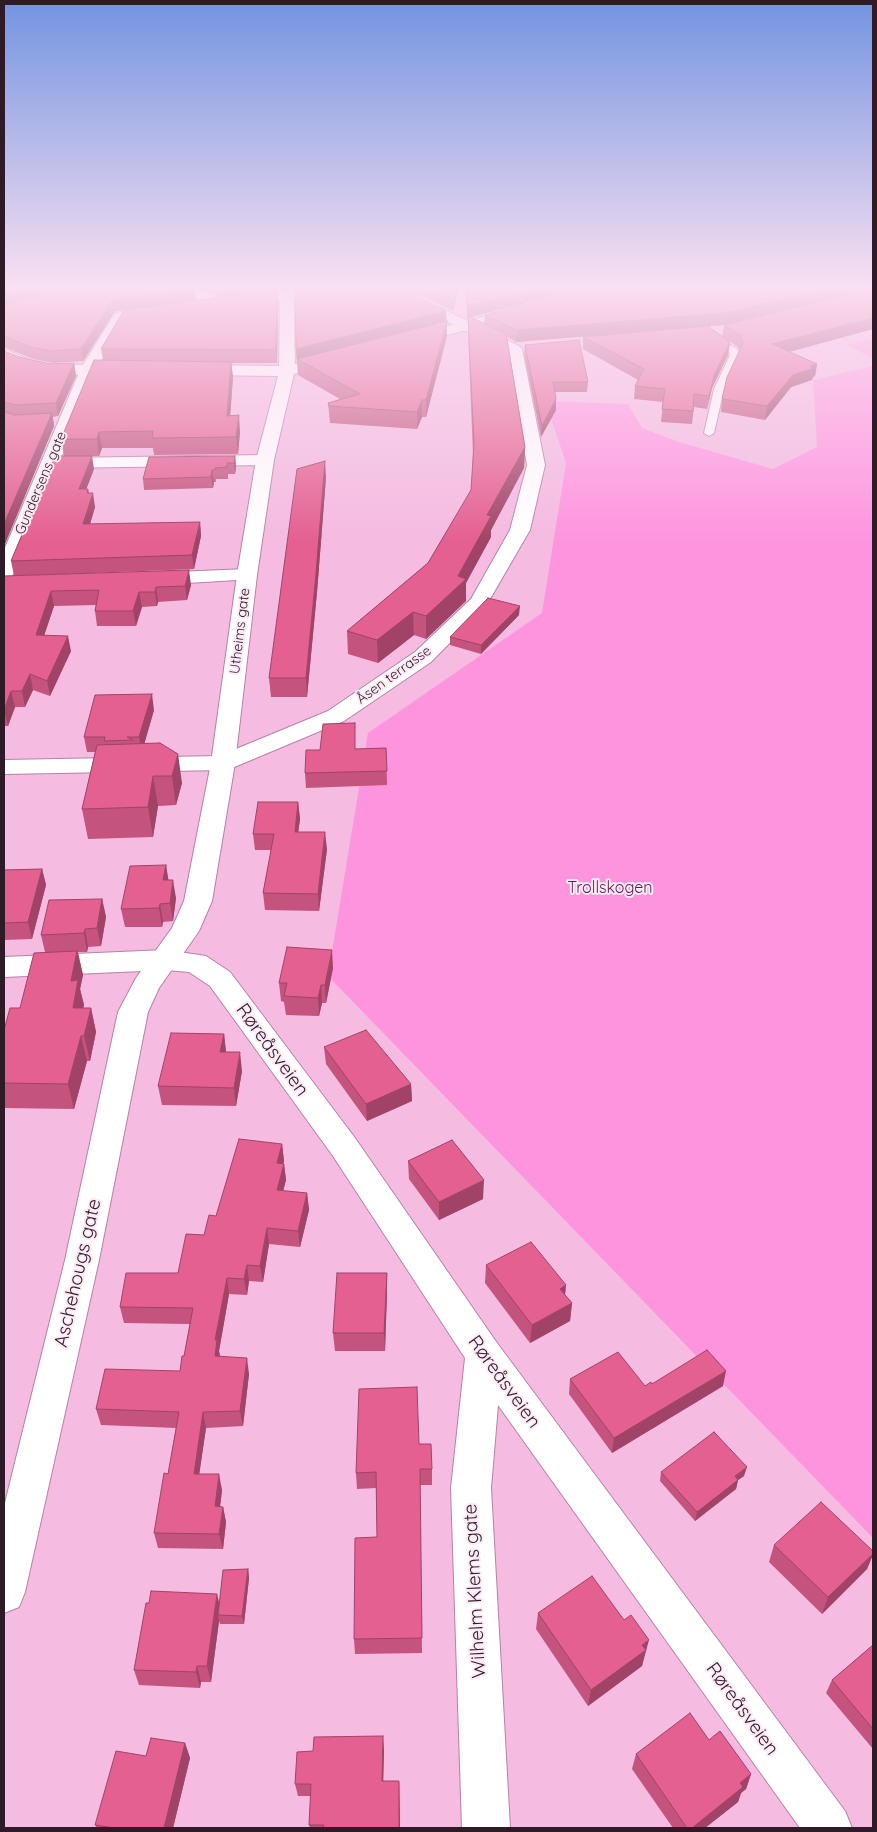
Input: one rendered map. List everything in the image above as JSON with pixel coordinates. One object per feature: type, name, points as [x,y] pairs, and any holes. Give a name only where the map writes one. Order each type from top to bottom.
[{"type":"street","name":"Gundersens gate","points":[[4,573],[50,463],[62,422],[87,371]]},
{"type":"street","name":"Utheims gate","points":[[166,960],[186,931],[198,901],[223,763],[247,575],[265,460],[287,371]]},
{"type":"street","name":"Åsen terrasse","points":[[223,763],[336,716],[423,657],[479,602],[520,530],[536,465],[526,371]]},
{"type":"street","points":[[50,463],[265,460]]},
{"type":"street","points":[[130,579],[247,575]]},
{"type":"street","points":[[4,767],[223,763]]},
{"type":"street","name":"Røreåsveien","points":[[4,967],[166,960],[196,963],[220,979],[344,1147],[484,1355],[828,1828]]},
{"type":"street","name":"Aschehougs gate","points":[[4,1592],[82,1260],[132,1012],[146,985],[166,960]]},
{"type":"street","name":"Wilhelm Klems gate","points":[[484,1355],[471,1488],[486,1828]]},
{"type":"lane","points":[[709,433],[719,389],[727,371]]},
{"type":"green space","name":"Trollskogen","points":[[849,371],[873,371],[873,1538],[328,976],[368,733],[542,613],[566,463],[545,401],[628,404],[642,428],[679,442],[773,469],[817,447],[813,380]]},
{"type":"building","points":[[4,371],[70,371],[56,403],[16,405],[4,402]]},
{"type":"building","points":[[89,371],[230,371],[227,416],[239,415],[236,437],[152,438],[153,431],[99,432],[97,439],[61,439]]},
{"type":"building","points":[[319,371],[434,371],[426,400],[422,400],[417,412],[329,406],[328,403],[360,394]]},
{"type":"building","points":[[471,371],[512,371],[525,447],[487,515],[491,516],[458,576],[466,579],[426,616],[413,612],[377,640],[347,631],[428,563],[471,490],[474,443]]},
{"type":"building","points":[[531,371],[586,371],[588,382],[553,382],[556,399],[542,426]]},
{"type":"building","points":[[643,371],[716,371],[709,396],[694,394],[693,411],[662,409],[665,389],[635,386]]},
{"type":"building","points":[[730,371],[804,371],[793,375],[767,406],[722,399]]},
{"type":"building","points":[[4,412],[15,415],[52,413],[4,524]]},
{"type":"building","points":[[55,456],[92,456],[79,489],[88,489],[87,493],[93,493],[83,524],[200,522],[192,555],[11,561]]},
{"type":"building","points":[[235,456],[234,463],[227,463],[227,467],[212,470],[211,477],[143,479],[149,457]]},
{"type":"building","points":[[325,461],[306,678],[269,678],[297,469]]},
{"type":"building","points":[[189,570],[185,586],[156,587],[155,592],[139,592],[133,611],[95,611],[99,590],[51,591],[36,635],[68,636],[47,681],[30,674],[22,691],[11,691],[4,710],[4,576]]},
{"type":"building","points":[[488,598],[520,606],[481,645],[450,637]]},
{"type":"building","points":[[152,694],[139,737],[127,737],[133,740],[104,741],[105,737],[84,737],[95,695]]},
{"type":"building","points":[[355,723],[355,749],[386,748],[387,771],[305,773],[306,750],[320,750],[323,724]]},
{"type":"building","points":[[160,743],[178,754],[172,776],[153,776],[148,807],[82,809],[97,745]]},
{"type":"building","points":[[258,802],[298,802],[295,832],[325,832],[318,894],[263,893],[274,834],[253,834]]},
{"type":"building","points":[[166,865],[163,880],[173,880],[170,903],[160,904],[159,908],[121,909],[130,866]]},
{"type":"building","points":[[42,869],[28,922],[4,923],[4,870]]},
{"type":"building","points":[[102,899],[97,928],[85,929],[84,933],[41,935],[49,900]]},
{"type":"building","points":[[287,947],[332,950],[325,985],[321,985],[318,998],[284,996],[287,983],[279,983]]},
{"type":"building","points":[[77,951],[71,981],[78,980],[73,1008],[91,1008],[68,1084],[4,1083],[4,1030],[10,1008],[20,1008],[34,953]]},
{"type":"building","points":[[366,1030],[411,1084],[366,1104],[324,1047]]},
{"type":"building","points":[[171,1033],[224,1034],[220,1052],[240,1052],[234,1088],[158,1086]]},
{"type":"building","points":[[239,1139],[282,1144],[277,1163],[284,1164],[277,1190],[307,1193],[298,1231],[267,1228],[260,1266],[247,1265],[244,1279],[227,1278],[215,1340],[217,1340],[215,1356],[247,1358],[240,1411],[203,1412],[194,1474],[219,1474],[215,1506],[223,1507],[219,1534],[154,1533],[164,1473],[168,1474],[179,1412],[96,1409],[105,1369],[180,1371],[193,1308],[120,1307],[126,1273],[178,1273],[186,1234],[204,1235],[209,1215],[216,1216]]},
{"type":"building","points":[[452,1140],[484,1180],[439,1202],[408,1161]]},
{"type":"building","points":[[531,1242],[566,1285],[560,1289],[572,1303],[532,1325],[486,1265]]},
{"type":"building","points":[[337,1273],[387,1273],[384,1333],[333,1333]]},
{"type":"building","points":[[707,1350],[726,1371],[614,1438],[570,1379],[618,1352],[645,1386],[651,1382],[652,1384]]},
{"type":"building","points":[[417,1387],[419,1444],[431,1444],[432,1469],[420,1469],[422,1638],[354,1639],[355,1538],[377,1537],[376,1472],[356,1473],[359,1389]]},
{"type":"building","points":[[714,1432],[747,1467],[735,1476],[738,1480],[697,1512],[661,1472]]},
{"type":"building","points":[[821,1502],[873,1551],[873,1554],[828,1597],[774,1545]]},
{"type":"building","points":[[248,1569],[242,1616],[218,1615],[223,1570]]},
{"type":"building","points":[[592,1576],[624,1620],[631,1615],[649,1640],[642,1645],[646,1650],[591,1690],[538,1613]]},
{"type":"building","points":[[151,1591],[217,1594],[207,1666],[197,1666],[196,1672],[134,1670],[146,1603],[149,1603]]},
{"type":"building","points":[[873,1645],[873,1729],[832,1680]]},
{"type":"building","points":[[690,1713],[709,1740],[720,1731],[751,1774],[740,1783],[743,1787],[692,1828],[687,1828],[636,1754]]},
{"type":"building","points":[[383,1736],[382,1781],[399,1781],[399,1828],[323,1828],[324,1825],[309,1825],[311,1784],[295,1784],[297,1752],[313,1751],[314,1737]]},
{"type":"building","points":[[151,1738],[185,1743],[164,1828],[115,1828],[95,1825],[116,1751],[146,1756]]}]
